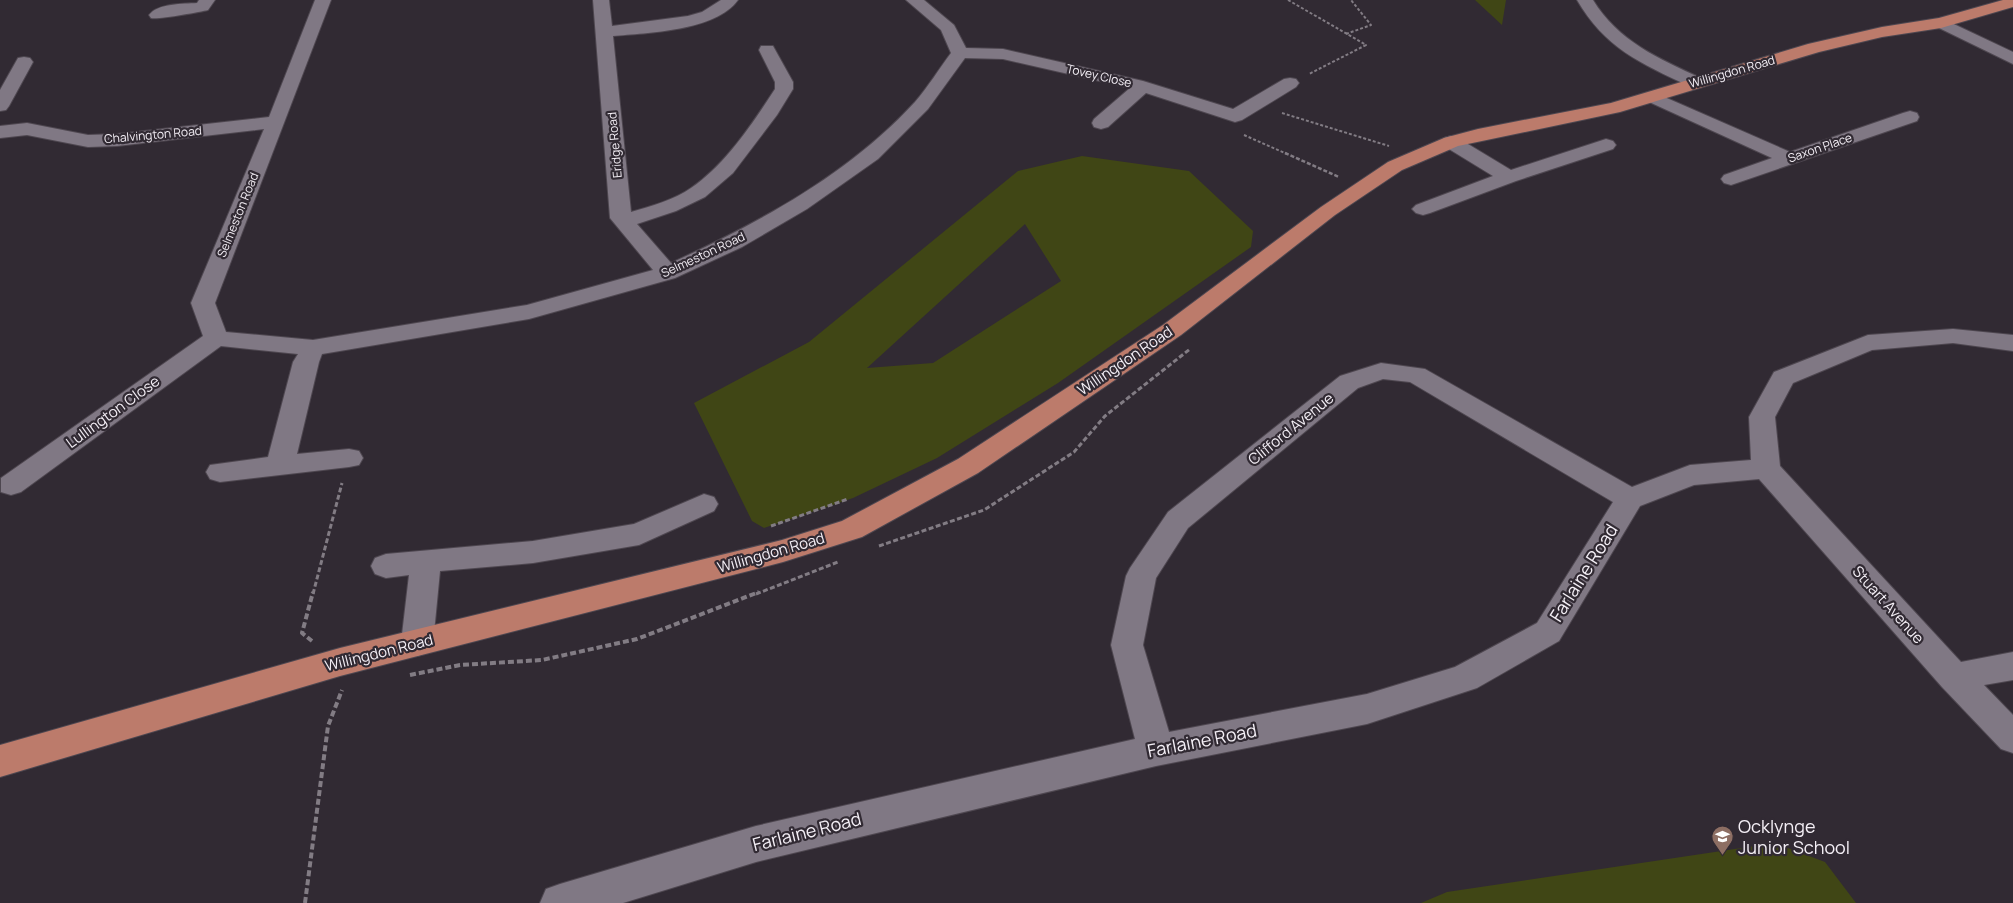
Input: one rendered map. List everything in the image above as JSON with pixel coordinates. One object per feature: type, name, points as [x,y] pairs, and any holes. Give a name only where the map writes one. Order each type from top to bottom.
[{"type":"main road","name":"Willingdon Road","points":[[0,761],[340,662],[783,551],[852,529],[968,466],[1172,330],[1328,211],[1395,166],[1451,142],[1614,108],[1695,82],[1814,48],[1882,32],[1942,23],[2013,2]]},
{"type":"street","name":"Selmeston Road","points":[[323,0],[276,122],[202,303],[216,338],[313,348],[529,312],[667,274],[734,242],[792,209],[871,155],[922,105],[960,53]]},
{"type":"street","name":"Eridge Road","points":[[601,0],[621,218],[623,221]]},
{"type":"street","points":[[605,32],[676,24],[708,15],[727,4],[730,0]]},
{"type":"street","points":[[914,0],[948,28],[960,53]]},
{"type":"street","points":[[1584,0],[1598,23],[1622,45],[1638,55],[1695,82]]},
{"type":"street","points":[[157,15],[166,11],[205,3]]},
{"type":"street","points":[[1942,23],[2013,58]]},
{"type":"street","points":[[667,274],[623,221],[669,207],[698,193],[726,169],[770,111],[784,89],[784,82],[767,50]]},
{"type":"street","name":"Tovey Close","points":[[960,53],[1003,54],[1143,86],[1235,116]]},
{"type":"street","points":[[0,106],[24,62]]},
{"type":"street","points":[[1235,116],[1290,83]]},
{"type":"street","points":[[1102,123],[1143,86]]},
{"type":"street","points":[[1654,96],[1790,159]]},
{"type":"street","name":"Saxon Place","points":[[1731,179],[1910,117]]},
{"type":"street","name":"Chalvington Road","points":[[0,132],[27,129],[88,141],[117,140],[276,122]]},
{"type":"street","points":[[1451,142],[1509,177]]},
{"type":"street","points":[[1423,209],[1509,177],[1606,145]]},
{"type":"street","points":[[1630,499],[1690,475],[1766,469],[1762,417],[1783,378],[1868,343],[1953,336],[2013,343]]},
{"type":"street","name":"Lullington Close","points":[[11,485],[216,338]]},
{"type":"street","points":[[280,466],[306,362],[313,348]]},
{"type":"street","name":"Clifford Avenue","points":[[1156,750],[1127,645],[1141,576],[1178,520],[1349,382],[1381,371],[1416,375],[1630,499]]},
{"type":"street","points":[[220,472],[349,458]]},
{"type":"street","name":"Stuart Avenue","points":[[1766,469],[1954,677],[2013,738]]},
{"type":"street","name":"Farlaine Road","points":[[560,903],[756,844],[1156,750],[1367,709],[1465,678],[1548,632],[1630,499]]},
{"type":"street","points":[[386,566],[533,552],[639,534],[704,504]]},
{"type":"street","points":[[417,643],[426,561]]},
{"type":"street","points":[[1954,677],[2013,666]]},
{"type":"path","points":[[1288,0],[1366,45],[1290,83]]},
{"type":"path","points":[[1346,34],[1372,25],[1351,0]]},
{"type":"path","points":[[1254,105],[1394,147],[1387,151]]},
{"type":"path","points":[[1235,116],[1220,125],[1341,178]]},
{"type":"path","points":[[1334,184],[1346,176]]},
{"type":"path","points":[[764,528],[853,498]]},
{"type":"green space","points":[[1475,0],[1506,0],[1502,25]]},
{"type":"green space","points":[[1082,156],[1189,171],[1253,231],[1251,247],[1058,383],[937,458],[853,498],[764,528],[752,521],[694,403],[809,342],[1018,171]],"holes":[[[1025,224],[1061,281],[933,363],[867,368]]]},
{"type":"green space","name":"Ocklynge Junior School","points":[[1775,843],[1825,862],[1856,903],[1421,903],[1447,892]]},
{"type":"place","name":"Ocklynge Junior School","points":[[1722,856]]}]
